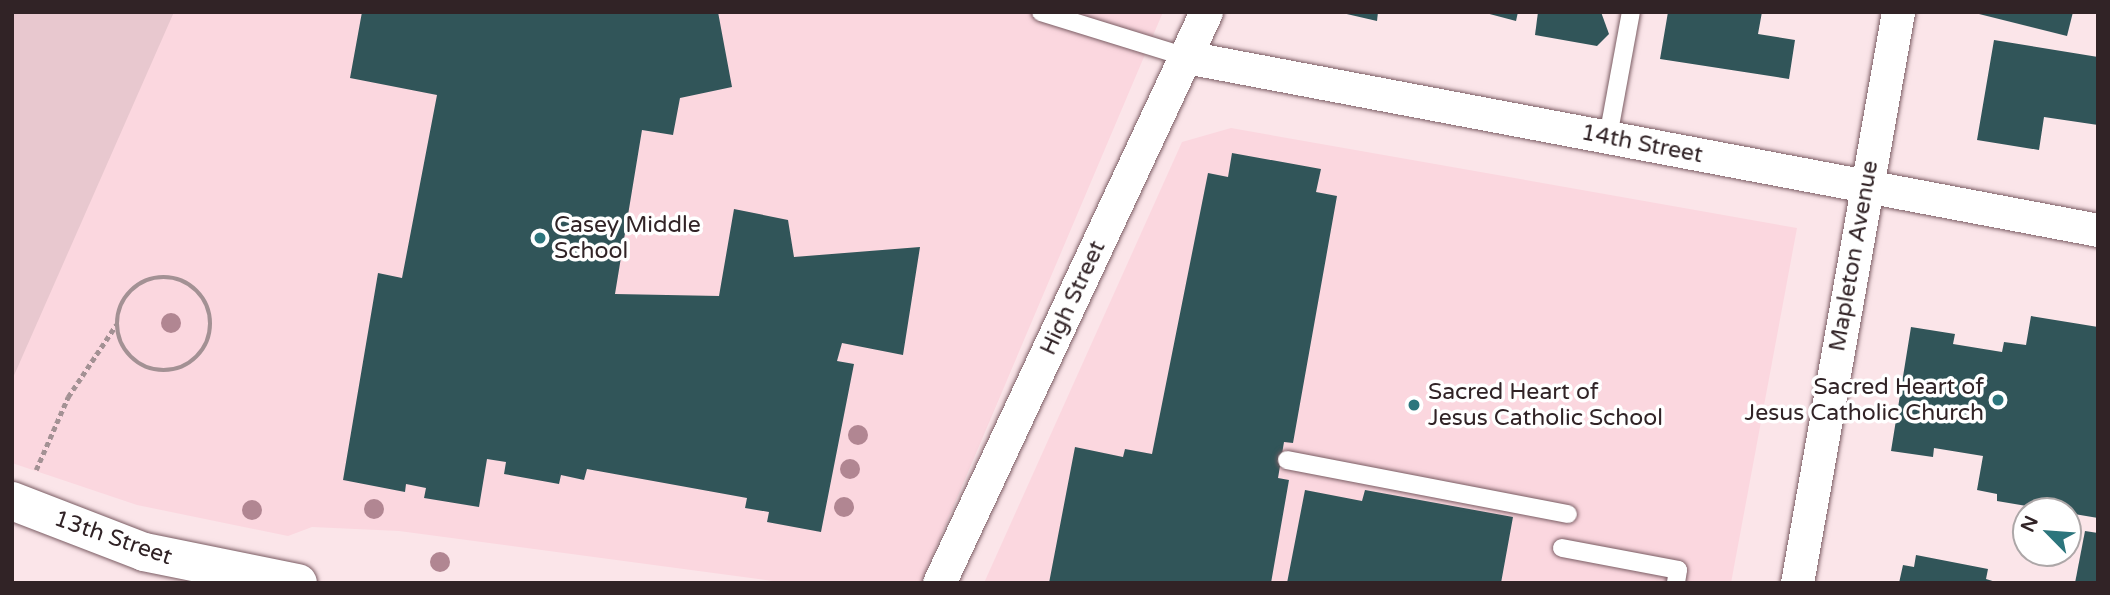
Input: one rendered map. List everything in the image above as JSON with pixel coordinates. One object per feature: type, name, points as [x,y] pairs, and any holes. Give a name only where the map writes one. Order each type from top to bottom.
[{"type":"street","name":"High Street","points":[[939,583],[1206,12]]},
{"type":"street","name":"Mapleton Avenue","points":[[1797,583],[1898,12]]},
{"type":"street","name":"14th Street","points":[[1186,57],[1608,137],[1866,190],[2098,230]]},
{"type":"street","name":"13th Street","points":[[17,504],[144,552],[258,579],[298,583]]},
{"type":"lane","points":[[1041,12],[1186,57]]},
{"type":"lane","points":[[1608,137],[1631,12]]},
{"type":"lane","points":[[1287,460],[1568,514]]},
{"type":"lane","points":[[1562,548],[1677,576]]},
{"type":"path","points":[[17,504],[68,397],[117,324],[137,284],[166,276],[204,299],[211,329],[207,344],[187,365],[156,370],[128,355],[117,324]]},
{"type":"shaded area","name":"Casey Middle School","points":[[12,12],[1163,12],[921,583],[788,583],[399,531],[312,527],[288,536],[137,505],[12,463]]},
{"type":"shaded area","points":[[12,12],[174,12],[12,380]]},
{"type":"shaded area","name":"Sacred Heart of Jesus Catholic School","points":[[1231,128],[1797,228],[1731,583],[984,583],[1182,142]]},
{"type":"building","points":[[362,12],[718,12],[732,87],[680,98],[673,135],[642,130],[615,294],[719,296],[734,209],[788,220],[794,257],[920,247],[903,355],[842,343],[837,361],[854,364],[821,532],[767,522],[769,512],[745,508],[747,498],[587,469],[584,480],[561,475],[559,484],[504,474],[506,462],[487,459],[479,507],[424,498],[426,488],[406,484],[405,492],[343,480],[378,273],[402,278],[437,95],[350,78]]},
{"type":"building","points":[[1338,12],[1378,12],[1377,21]]},
{"type":"building","points":[[1482,12],[1518,12],[1516,21]]},
{"type":"building","points":[[1538,12],[1601,12],[1609,34],[1597,46],[1535,35]]},
{"type":"building","points":[[1668,12],[1762,12],[1758,34],[1795,40],[1789,79],[1660,59]]},
{"type":"building","points":[[1971,12],[2073,12],[2067,36]]},
{"type":"building","points":[[1994,40],[2098,57],[2098,125],[2044,117],[2039,150],[1977,140]]},
{"type":"building","points":[[1232,153],[1321,169],[1316,192],[1337,196],[1293,443],[1284,442],[1278,478],[1289,480],[1271,583],[1049,583],[1075,447],[1123,457],[1125,449],[1152,454],[1208,173],[1228,177]]},
{"type":"building","name":"Sacred Heart of Jesus Catholic Church","points":[[2031,316],[2098,327],[2098,518],[2082,515],[2082,497],[2012,497],[2012,504],[1997,501],[1997,494],[1977,490],[1983,456],[1934,448],[1933,457],[1891,451],[1911,327],[1955,334],[1953,344],[2002,352],[2004,342],[2026,345]]},
{"type":"building","points":[[1305,490],[1362,501],[1365,490],[1513,517],[1501,583],[1287,583]]},
{"type":"building","points":[[2085,531],[2098,533],[2098,583],[2075,583],[2078,567],[2082,567]]},
{"type":"building","points":[[1916,555],[1988,569],[1986,579],[1999,583],[1899,583],[1903,565],[1914,567]]},
{"type":"place","name":"Casey Middle School","points":[[540,238]]},
{"type":"place","name":"Sacred Heart of Jesus Catholic Church","points":[[1998,400]]},
{"type":"place","name":"Sacred Heart of Jesus Catholic School","points":[[1414,405]]}]
